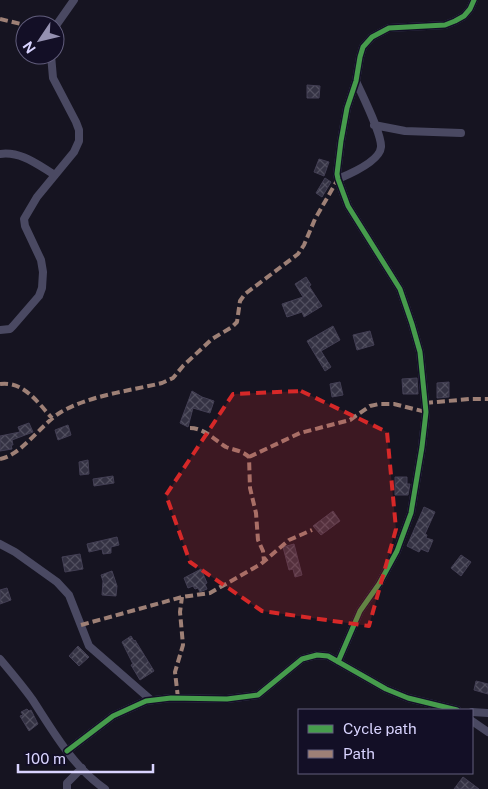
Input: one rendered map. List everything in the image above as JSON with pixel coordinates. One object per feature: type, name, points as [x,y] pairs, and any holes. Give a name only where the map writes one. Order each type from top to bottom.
[{"type":"street","points":[[63,15],[74,0]]},
{"type":"street","points":[[338,662],[360,611],[379,584],[397,551],[410,513],[422,447],[426,412],[420,352],[400,289],[348,206],[338,179],[341,141],[347,108],[356,81],[363,47],[372,37],[389,28],[445,25],[464,16],[474,0]]},
{"type":"street","points":[[0,330],[12,328],[39,296],[42,288],[43,272],[41,260],[23,221],[37,197],[74,152],[79,142],[79,130],[53,78],[52,65]]},
{"type":"street","points":[[338,179],[353,173],[373,160],[382,147],[356,81]]},
{"type":"street","points":[[374,125],[405,131],[461,133]]},
{"type":"street","points":[[0,154],[15,154],[28,159],[55,175]]},
{"type":"street","points":[[0,544],[15,552],[57,582],[69,595],[89,646],[151,700]]},
{"type":"street","points":[[67,751],[113,716],[151,700],[248,697],[258,695],[302,659],[317,655],[328,656],[408,698],[453,709]]},
{"type":"street","points":[[2,663],[31,697],[67,751],[105,789]]},
{"type":"street","points":[[473,712],[488,713]]},
{"type":"street","points":[[473,721],[488,732]]},
{"type":"street","points":[[67,789],[67,783],[82,768]]},
{"type":"highlighted area","points":[[301,391],[387,432],[396,529],[369,626],[262,611],[190,562],[166,495],[233,394]]},
{"type":"building","points":[[307,85],[320,86],[319,98],[307,98]]},
{"type":"building","points":[[319,159],[329,162],[324,176],[314,172]]},
{"type":"building","points":[[325,178],[331,182],[322,197],[316,193]]},
{"type":"building","points":[[306,277],[311,285],[309,286],[322,306],[304,317],[302,312],[287,317],[282,304],[303,297],[295,284]]},
{"type":"building","points":[[333,326],[340,340],[321,351],[331,367],[325,371],[307,341]]},
{"type":"building","points":[[370,331],[374,345],[357,350],[353,335]]},
{"type":"building","points":[[417,378],[418,394],[403,394],[402,379]]},
{"type":"building","points":[[340,382],[343,395],[332,397],[330,384]]},
{"type":"building","points":[[449,382],[449,397],[437,398],[437,383]]},
{"type":"building","points":[[192,391],[214,401],[210,413],[193,408],[188,427],[180,423]]},
{"type":"building","points":[[29,423],[33,432],[12,440],[12,449],[0,451],[0,436],[20,432],[18,427]]},
{"type":"building","points":[[68,425],[71,435],[58,440],[55,430]]},
{"type":"building","points":[[88,460],[89,474],[80,475],[79,462]]},
{"type":"building","points":[[113,476],[114,483],[94,486],[93,479]]},
{"type":"building","points":[[395,477],[407,477],[407,484],[410,484],[408,495],[395,495]]},
{"type":"building","points":[[424,507],[435,512],[425,534],[427,535],[426,538],[433,540],[428,552],[421,549],[419,552],[407,546]]},
{"type":"building","points":[[333,511],[340,521],[321,535],[313,526]]},
{"type":"building","points":[[117,537],[119,545],[111,547],[111,553],[103,554],[102,549],[89,552],[87,544]]},
{"type":"building","points":[[294,544],[302,575],[295,577],[293,569],[289,570],[283,547]]},
{"type":"building","points":[[80,554],[83,569],[65,572],[62,557]]},
{"type":"building","points":[[461,555],[471,562],[461,576],[451,568]]},
{"type":"building","points":[[201,569],[207,583],[205,584],[207,589],[200,592],[198,588],[195,589],[193,586],[188,588],[184,578]]},
{"type":"building","points":[[112,571],[117,586],[116,596],[102,595],[103,581],[101,575]]},
{"type":"building","points":[[7,588],[11,600],[0,604],[0,590]]},
{"type":"building","points":[[131,636],[154,671],[140,680],[131,665],[133,664],[122,642]]},
{"type":"building","points":[[78,646],[89,657],[79,666],[69,656]]},
{"type":"building","points":[[476,681],[488,684],[488,694],[474,690]]},
{"type":"building","points":[[27,709],[31,710],[38,724],[29,731],[20,716],[23,715],[21,712]]},
{"type":"building","points":[[463,777],[479,789],[454,789]]},
{"type":"marked path","points":[[0,19],[15,23]]},
{"type":"marked path","points":[[0,459],[16,452],[54,417],[73,406],[97,397],[162,383],[173,378],[212,339],[237,322],[240,301],[245,294],[298,254],[338,179]]},
{"type":"marked path","points":[[0,384],[9,384],[23,389],[52,418]]},
{"type":"marked path","points":[[425,403],[488,399]]},
{"type":"marked path","points":[[249,457],[300,433],[350,420],[370,406],[394,404],[426,412]]},
{"type":"marked path","points":[[190,428],[205,432],[226,447],[249,457],[250,488],[256,513],[258,540],[263,551],[264,561]]},
{"type":"marked path","points":[[81,625],[182,597],[210,593],[261,564],[289,540],[312,530]]},
{"type":"marked path","points":[[178,698],[175,672],[183,645],[180,612],[182,597]]},
{"type":"cycle path","points":[[338,662],[360,611],[379,584],[397,551],[411,513],[426,412],[420,352],[400,289],[348,206],[338,179],[341,141],[347,108],[356,81],[363,47],[372,37],[389,28],[445,25],[464,16],[474,0]]},
{"type":"cycle path","points":[[67,751],[113,716],[146,701],[171,698],[227,699],[258,695],[302,659],[317,655],[328,656],[386,689],[408,698],[453,709]]}]
